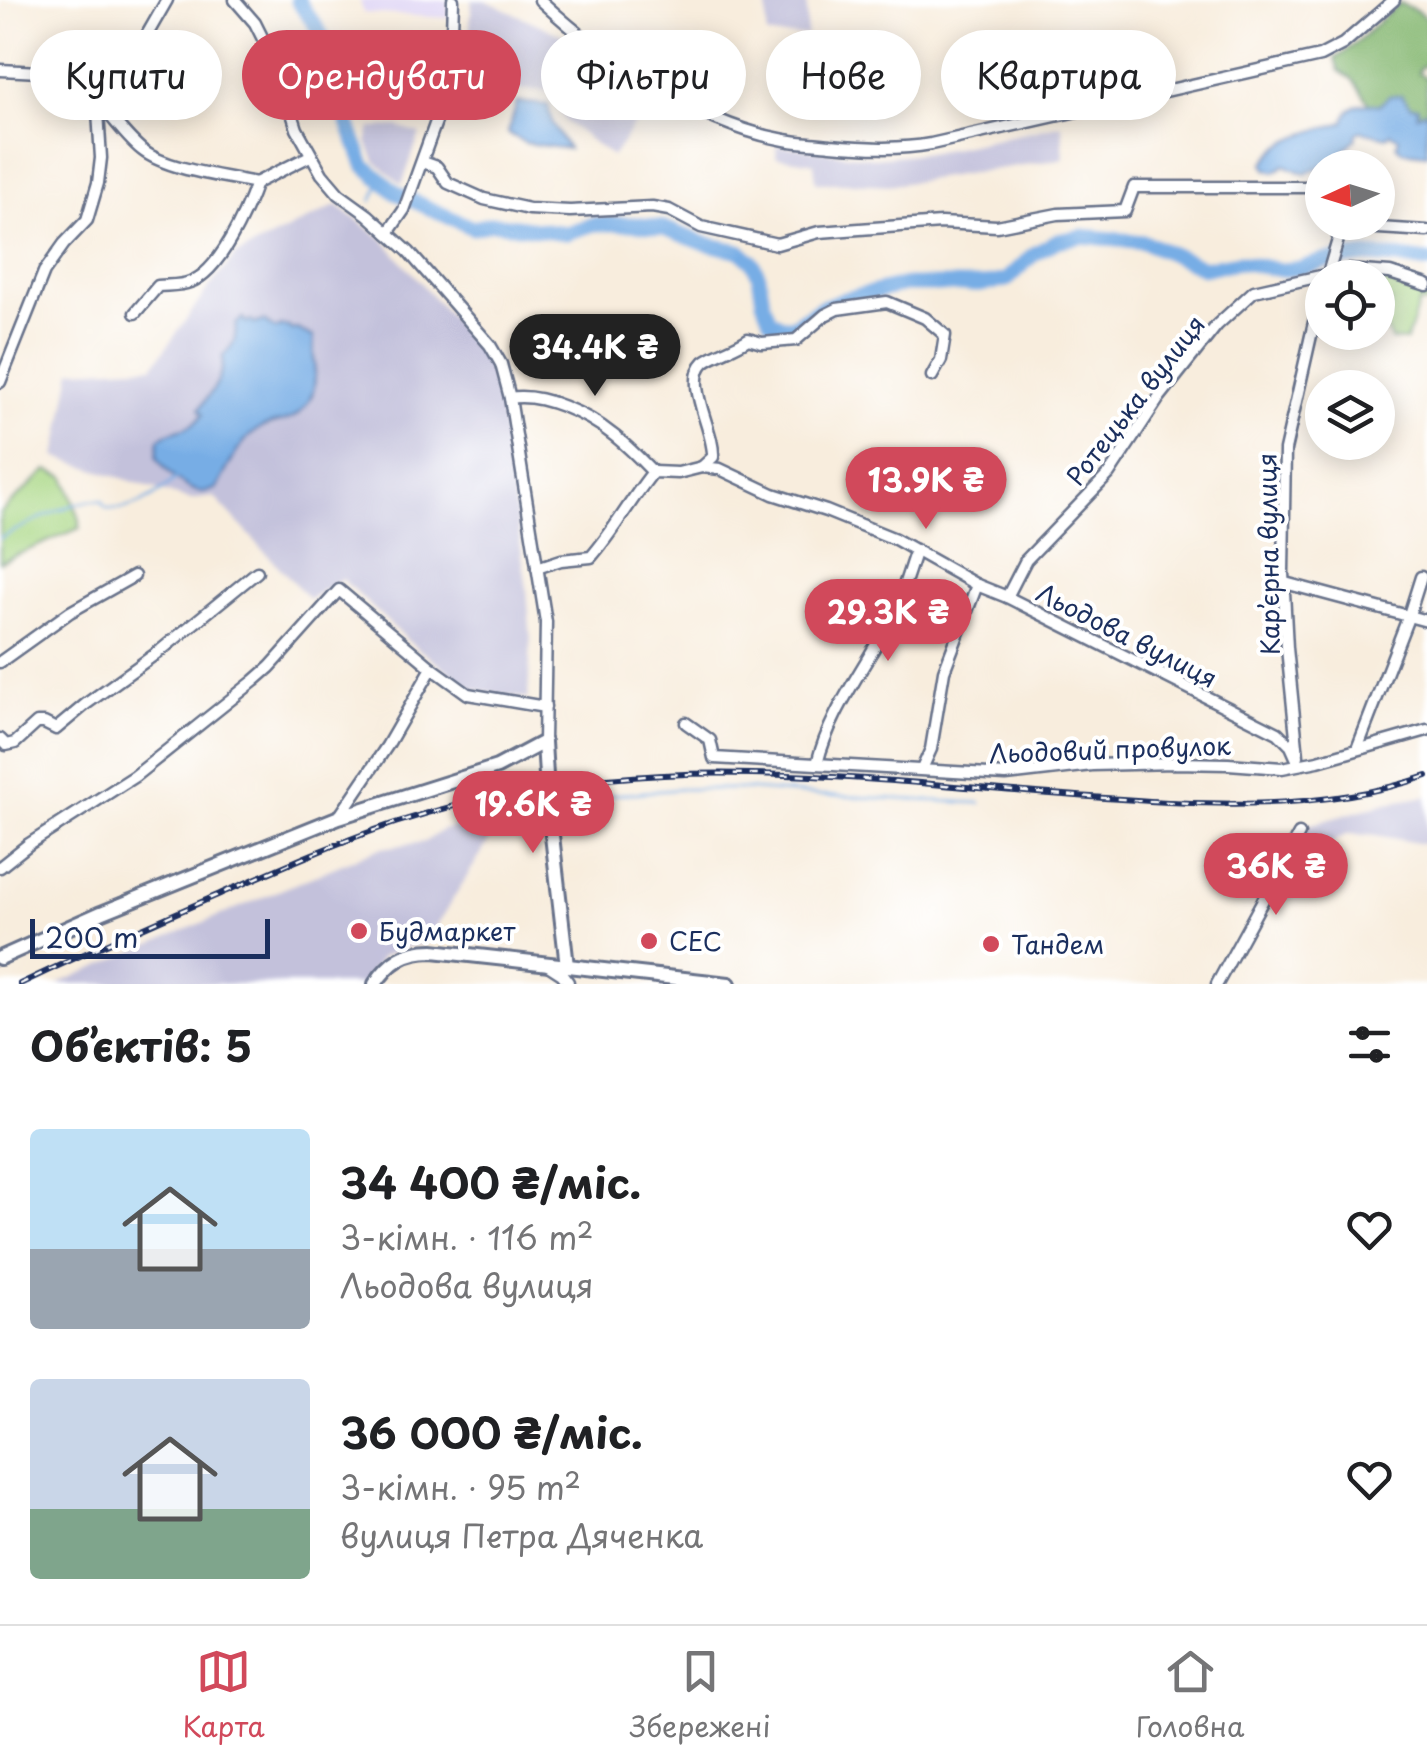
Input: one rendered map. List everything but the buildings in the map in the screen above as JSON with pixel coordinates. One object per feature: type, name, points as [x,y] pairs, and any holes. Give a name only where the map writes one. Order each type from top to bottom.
[{"type":"main road","points":[[0,958],[339,817],[497,767],[544,742],[566,966]]},
{"type":"main road","points":[[542,963],[561,953],[564,944]]},
{"type":"main road","points":[[564,944],[574,962],[588,969]]},
{"type":"main road","points":[[375,984],[400,957],[433,950],[728,984]]},
{"type":"street","points":[[150,30],[168,0]]},
{"type":"street","points":[[235,0],[246,10],[264,42],[297,130],[330,186],[409,252],[490,345],[501,364],[510,398],[546,622],[544,742]]},
{"type":"street","points":[[388,233],[404,210],[449,86],[453,0]]},
{"type":"street","points":[[540,0],[653,86],[716,120],[784,140],[872,149],[931,144],[1320,56],[1342,44],[1394,0]]},
{"type":"street","points":[[0,70],[30,72]]},
{"type":"street","points":[[0,382],[44,272],[87,220],[101,158],[98,120]]},
{"type":"street","points":[[114,120],[144,152],[161,162],[256,184],[310,156]]},
{"type":"street","points":[[423,162],[436,167],[448,183],[484,199],[529,209],[570,211],[652,206],[669,210],[701,227],[777,244],[818,232],[940,223],[997,226],[1058,214],[1125,211],[1134,186],[1305,187]]},
{"type":"street","points":[[135,312],[158,286],[192,282],[213,265],[244,218],[256,184]]},
{"type":"street","points":[[1395,230],[1427,231]]},
{"type":"street","name":"Ротецька вулиця","points":[[1007,597],[1026,560],[1109,474],[1159,398],[1217,325],[1254,291],[1305,275]]},
{"type":"street","points":[[1395,275],[1427,285]]},
{"type":"street","points":[[702,468],[712,457],[714,444],[696,392],[698,375],[704,362],[748,339],[762,343],[796,340],[837,309],[887,302],[925,318],[946,336],[941,360],[932,376]]},
{"type":"street","name":"Карʼєрна вулиця","points":[[1299,764],[1287,648],[1285,450],[1308,350]]},
{"type":"street","points":[[510,398],[522,395],[576,411],[611,432],[653,472],[591,557],[561,560],[538,568]]},
{"type":"street","name":"Льодова вулиця","points":[[653,472],[720,469],[916,550],[976,585],[1278,733],[1291,746],[1299,764]]},
{"type":"street","points":[[817,764],[822,740],[892,615],[916,550]]},
{"type":"street","points":[[0,739],[6,746],[15,743],[36,724],[56,729],[258,572]]},
{"type":"street","points":[[0,662],[70,612],[134,576]]},
{"type":"street","points":[[1357,749],[1421,577]]},
{"type":"street","points":[[1285,583],[1427,621]]},
{"type":"street","points":[[922,769],[931,749],[944,671],[976,585]]},
{"type":"street","points":[[0,867],[135,776],[254,681],[339,590],[468,694],[545,706]]},
{"type":"street","points":[[339,817],[387,746],[432,668]]},
{"type":"street","name":"Льодовий провулок","points":[[686,723],[710,740],[714,758],[1006,776],[1092,766],[1228,764],[1282,768],[1318,762],[1427,730]]},
{"type":"street","points":[[1216,984],[1299,834]]},
{"type":"street","points":[[542,963],[555,968],[570,983]]},
{"type":"street","points":[[566,966],[570,983]]},
{"type":"street","points":[[570,983],[588,969]]},
{"type":"shaded area","points":[[360,0],[448,0],[449,18],[363,13]]},
{"type":"shaded area","points":[[472,0],[485,0],[551,30],[541,30],[541,90],[521,90],[521,30],[470,30]]},
{"type":"shaded area","points":[[767,0],[807,0],[807,30],[767,30]]},
{"type":"shaded area","points":[[564,120],[638,120],[612,157]]},
{"type":"shaded area","points":[[1062,124],[1064,159],[892,185],[816,182],[814,163],[776,157],[777,145],[873,158],[933,152]]},
{"type":"shaded area","points":[[398,127],[420,134],[402,185],[375,161],[367,142],[371,128]]},
{"type":"shaded area","points":[[337,205],[384,240],[487,360],[496,379],[527,588],[531,641],[528,699],[473,689],[409,642],[342,579],[309,599],[214,497],[190,500],[56,457],[72,370],[153,366],[235,256]]},
{"type":"shaded area","points":[[1427,796],[1427,845],[1348,834],[1306,856],[1305,826]]},
{"type":"shaded area","points":[[489,818],[489,841],[425,944],[381,957],[364,984],[57,984],[380,848],[425,842],[442,830]]},
{"type":"green space","points":[[1400,3],[1427,19],[1427,65],[1418,72],[1427,78],[1427,115],[1424,111],[1416,116],[1369,103],[1352,79],[1339,71],[1335,58]]},
{"type":"green space","points":[[1395,284],[1427,292],[1427,304],[1419,303],[1406,341],[1395,340]]},
{"type":"green space","points":[[47,470],[65,477],[80,528],[0,562],[0,513]]},
{"type":"water","points":[[1401,95],[1410,106],[1418,107],[1417,115],[1424,111],[1427,115],[1427,154],[1402,151],[1397,145],[1399,138],[1391,133],[1387,137],[1361,131],[1344,150],[1305,150],[1305,174],[1285,165],[1275,172],[1266,169],[1264,163],[1271,154],[1289,140],[1344,122],[1357,105],[1380,105],[1389,96]]},
{"type":"water","points":[[521,102],[541,104],[541,120],[551,120],[568,149],[525,143],[508,133],[512,120],[521,120]]},
{"type":"water","points":[[243,318],[246,323],[264,321],[275,329],[289,327],[314,337],[313,391],[298,414],[251,435],[217,488],[205,492],[188,488],[157,457],[159,439],[199,420],[203,414],[199,409],[216,384],[223,356],[234,342],[236,324]]},
{"type":"waterway","points":[[297,0],[342,72],[348,123],[364,165],[396,193],[473,228],[493,223],[566,233],[594,224],[634,224],[664,228],[703,243],[740,251],[752,261],[759,276],[770,320],[782,326],[792,326],[841,300],[903,285],[981,285],[1007,280],[1034,254],[1057,241],[1082,236],[1144,242],[1204,268],[1239,262],[1281,270],[1366,256],[1427,262]]},
{"type":"waterway","points":[[372,201],[381,180]]},
{"type":"waterway","points":[[0,538],[80,503],[102,501],[105,507],[114,509],[133,506],[176,478]]},
{"type":"waterway","points":[[563,799],[681,789],[742,789],[980,803]]},
{"type":"waterway","points":[[517,810],[539,803]]},
{"type":"railway","points":[[20,984],[328,848],[438,810],[526,790],[616,778],[752,774],[1218,804],[1345,796],[1427,776]]},
{"type":"place","name":"Будмаркет","points":[[359,931]]},
{"type":"place","name":"СЕС","points":[[649,941]]},
{"type":"place","name":"Тандем","points":[[991,944]]}]
